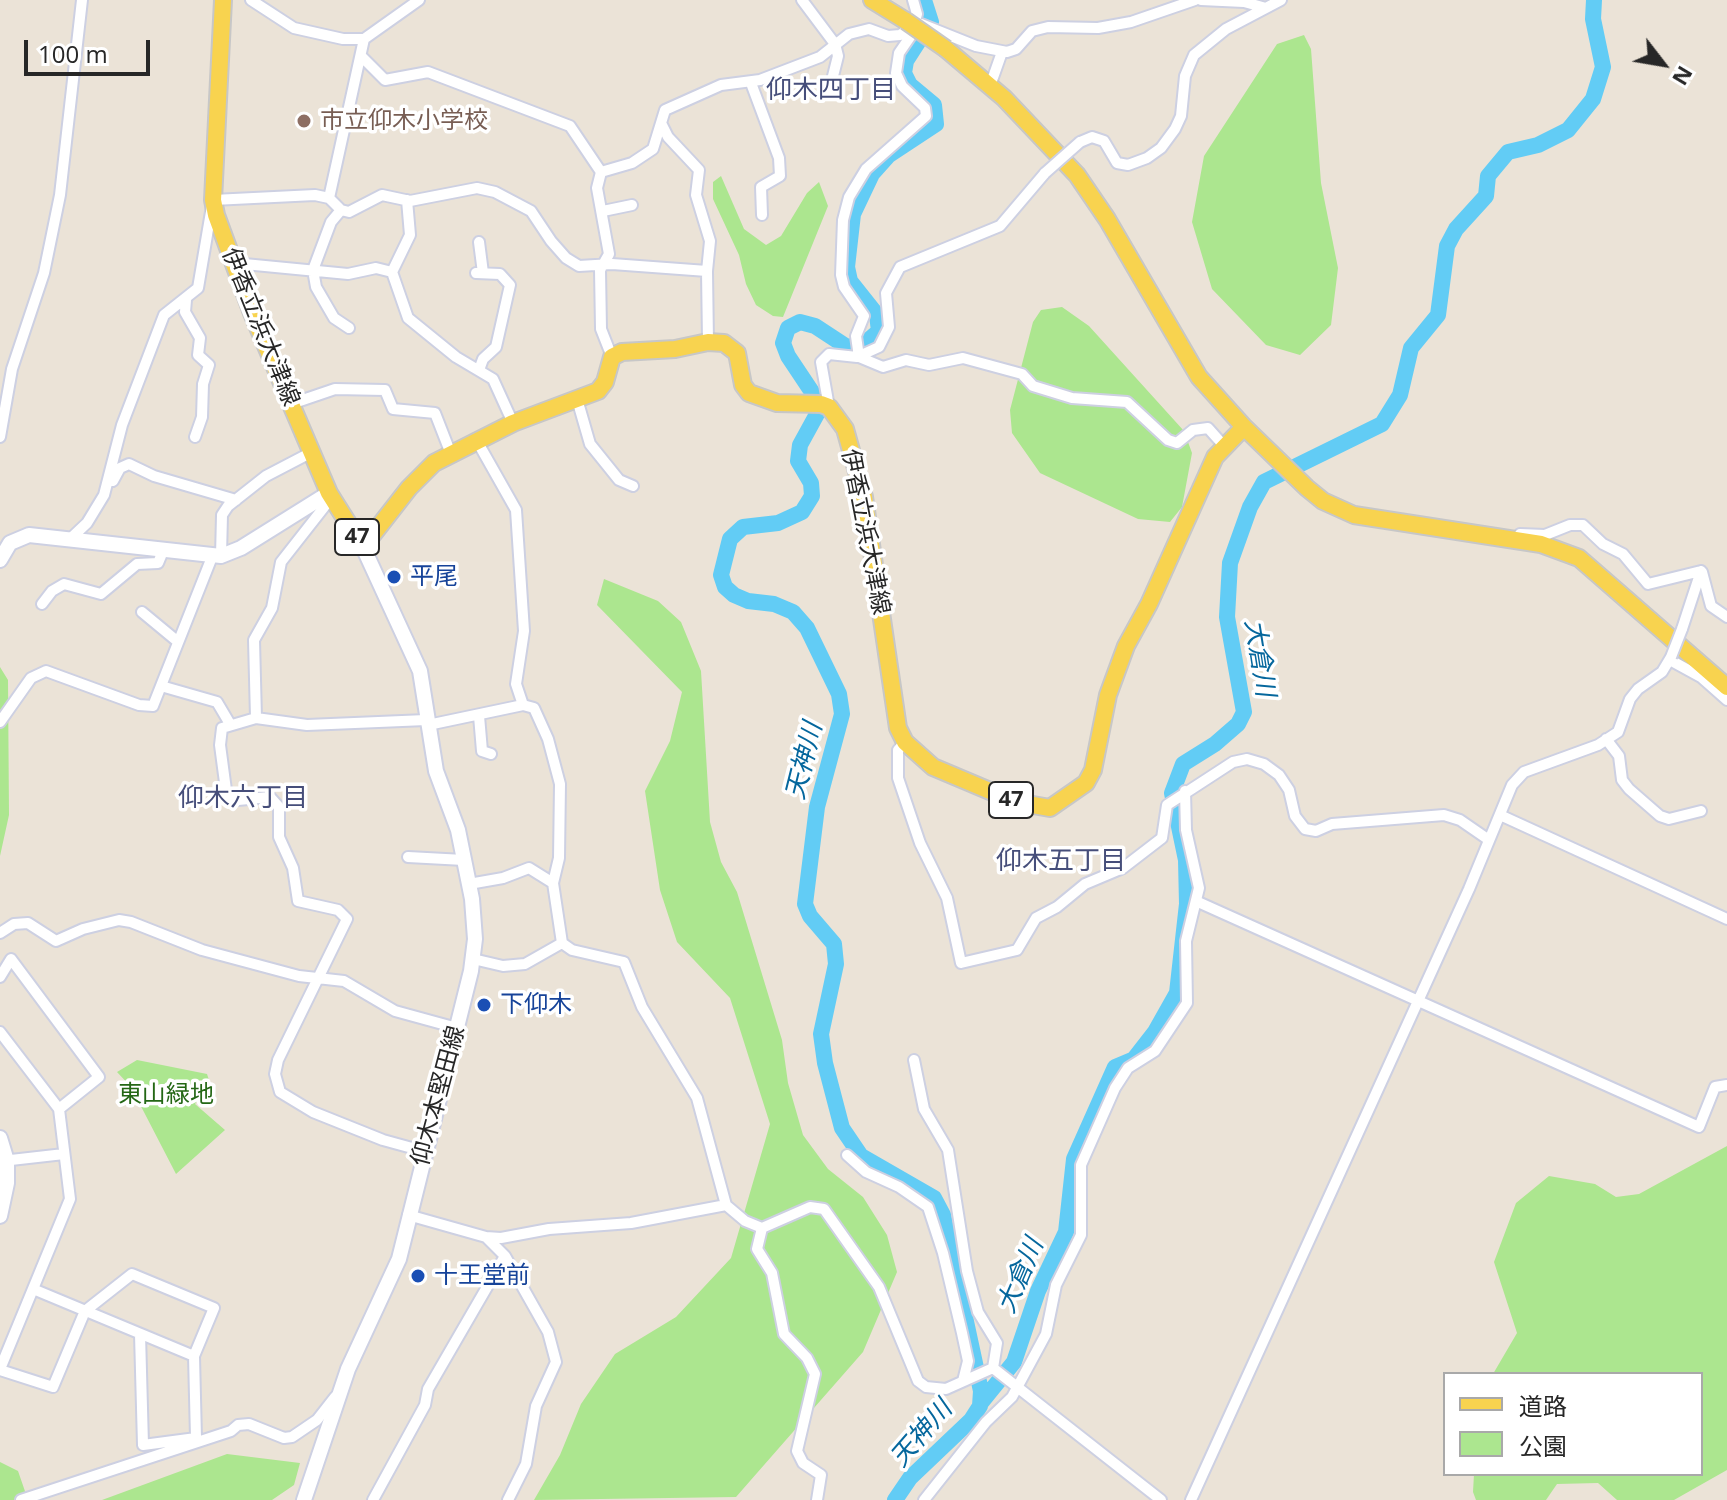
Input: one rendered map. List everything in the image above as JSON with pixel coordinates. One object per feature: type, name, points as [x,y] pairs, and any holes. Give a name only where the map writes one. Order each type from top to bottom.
[{"type":"main road","name":"伊香立浜大津線","points":[[223,0],[213,200],[234,263],[291,404],[331,495],[363,547]]},
{"type":"main road","points":[[872,0],[918,24],[990,86],[1077,175],[1107,219],[1199,377],[1244,427],[1323,501],[1354,515],[1541,544],[1579,558],[1727,687]]},
{"type":"main road","points":[[612,357],[622,352],[675,349],[708,342],[724,343],[733,349],[743,385],[757,399],[825,406]]},
{"type":"main road","name":"47","points":[[363,547],[415,481],[434,463],[513,423],[602,387],[612,357]]},
{"type":"main road","name":"伊香立浜大津線","points":[[825,406],[845,429],[861,486],[898,728],[905,742]]},
{"type":"main road","name":"47","points":[[905,742],[933,767],[1036,808],[1050,808],[1086,783],[1093,770],[1108,695],[1126,646],[1149,604],[1215,457],[1244,427]]},
{"type":"main road","points":[[0,560],[10,543],[29,535],[217,556],[241,548],[331,495]]},
{"type":"main road","name":"仰木本堅田線","points":[[304,1500],[344,1381],[395,1270],[423,1151],[457,1028],[475,939],[469,884],[458,830],[436,771],[420,671],[363,547]]},
{"type":"main road","points":[[0,1138],[7,1183],[0,1216]]},
{"type":"street","points":[[0,437],[12,369],[39,292],[60,195],[82,0]]},
{"type":"street","points":[[251,0],[294,28],[343,39],[364,39],[419,0]]},
{"type":"street","points":[[802,0],[835,44],[838,56],[830,88]]},
{"type":"street","points":[[858,354],[856,336],[864,316],[844,287],[841,275],[843,220],[849,197],[866,169],[926,116],[925,108],[902,86],[896,73],[899,53],[918,24],[913,0]]},
{"type":"street","points":[[918,24],[976,46],[1002,52],[1016,49],[1032,31],[1048,27],[1098,28],[1131,22],[1198,0],[1244,2],[1266,8]]},
{"type":"street","points":[[825,406],[821,362],[829,354],[871,353],[886,337],[886,293],[900,267],[1000,226],[1045,173],[1080,142],[1092,137],[1104,141],[1117,163],[1128,165],[1161,148],[1181,116],[1185,76],[1194,55],[1226,29],[1281,0]]},
{"type":"street","points":[[601,172],[632,163],[653,149],[658,140],[660,117],[665,110],[702,92],[721,85],[751,83],[820,57],[849,34],[869,29],[888,36],[900,35],[918,24]]},
{"type":"street","points":[[329,198],[364,39]]},
{"type":"street","points":[[990,86],[1002,52]]},
{"type":"street","points":[[361,56],[385,80],[428,72],[570,126],[601,172],[597,188],[609,254],[603,264],[601,329],[612,357]]},
{"type":"street","points":[[751,83],[779,158],[780,176],[761,187],[762,215]]},
{"type":"street","points":[[660,117],[668,137],[699,170],[696,195],[710,241],[707,271],[708,342]]},
{"type":"street","points":[[69,540],[98,508],[122,425],[164,315],[198,288],[213,200],[315,195],[329,198],[341,210],[349,212],[382,195],[407,200],[450,196],[477,188],[495,192],[531,211],[551,241],[573,263],[707,271]]},
{"type":"street","points":[[407,200],[411,229],[392,272],[408,318],[456,357],[498,385],[513,423]]},
{"type":"street","points":[[603,211],[632,205]]},
{"type":"street","points":[[341,210],[331,222],[313,270],[316,287],[334,318],[349,328]]},
{"type":"street","points":[[479,242],[480,273],[500,274],[510,285],[510,292],[496,347],[483,359],[479,370]]},
{"type":"street","points":[[234,263],[348,274],[376,268],[392,272]]},
{"type":"street","points":[[186,300],[185,312],[200,338],[198,355],[209,365],[202,398],[202,417],[195,437]]},
{"type":"street","points":[[858,354],[883,367],[906,360],[929,365],[963,358],[1022,374],[1033,386],[1072,398],[1127,402],[1168,440],[1177,443],[1193,430],[1208,428],[1225,447]]},
{"type":"street","points":[[291,404],[335,389],[385,390],[393,409],[435,413],[451,454]]},
{"type":"street","points":[[577,399],[590,444],[619,480],[633,486]]},
{"type":"street","points":[[477,441],[516,510],[524,631],[516,684],[523,705]]},
{"type":"street","points":[[0,722],[31,678],[46,671],[139,705],[153,706],[177,641],[217,556],[222,515],[266,476],[312,452]]},
{"type":"street","points":[[106,487],[110,487],[120,468],[129,464],[154,476],[236,500]]},
{"type":"street","points":[[256,718],[254,640],[272,608],[281,562],[331,495]]},
{"type":"street","points":[[1508,539],[1511,533],[1545,535],[1570,525],[1583,525],[1603,544],[1623,554],[1648,584],[1701,571]]},
{"type":"street","points":[[42,604],[52,591],[64,584],[101,594],[137,564],[158,563],[163,551]]},
{"type":"street","points":[[1701,571],[1711,606],[1727,617]]},
{"type":"street","points":[[1191,1500],[1419,1001],[1512,785],[1524,772],[1618,732],[1638,689],[1662,672],[1671,659],[1701,571]]},
{"type":"street","points":[[142,612],[177,641]]},
{"type":"street","points":[[1671,659],[1692,671],[1727,700]]},
{"type":"street","points":[[161,686],[217,702],[230,724]]},
{"type":"street","points":[[423,1151],[383,1140],[313,1112],[280,1092],[275,1074],[278,1060],[320,976],[334,940],[347,919],[338,910],[298,901],[295,897],[293,868],[279,837],[279,807],[275,800],[262,797],[238,800],[226,790],[220,745],[222,728],[230,724],[256,718],[307,725],[427,722],[479,716],[523,705],[534,708],[539,715],[560,784],[559,858],[553,883],[562,943],[572,950],[624,962],[642,1007],[697,1098],[716,1181],[726,1205],[745,1221],[762,1228],[810,1207],[824,1209],[879,1287],[918,1381],[935,1389],[994,1370],[1019,1385],[1161,1500]]},
{"type":"street","points":[[479,716],[482,751],[491,754]]},
{"type":"street","points":[[1606,739],[1619,756],[1622,780],[1660,816],[1669,819],[1701,811]]},
{"type":"street","points":[[905,742],[898,750],[898,778],[920,843],[947,898],[961,963],[1017,950],[1036,918],[1057,907],[1085,884],[1123,868],[1162,838],[1167,805],[1233,762],[1247,759],[1264,764],[1279,775],[1289,790],[1295,816],[1305,829],[1316,831],[1332,824],[1444,815],[1460,820],[1489,840]]},
{"type":"street","points":[[924,1500],[986,1422],[1012,1397],[1046,1334],[1056,1285],[1081,1235],[1081,1165],[1128,1068],[1155,1051],[1187,1003],[1186,941],[1198,902],[1198,874],[1186,830],[1185,791]]},
{"type":"street","points":[[1500,815],[1727,919]]},
{"type":"street","points":[[408,857],[464,860]]},
{"type":"street","points":[[469,884],[503,878],[529,868],[553,883]]},
{"type":"street","points":[[1198,902],[1699,1127],[1715,1087],[1722,1083],[1727,1085]]},
{"type":"street","points":[[0,933],[14,924],[28,923],[56,941],[83,929],[119,920],[136,923],[202,950],[299,976],[320,976],[357,987],[395,1011],[457,1028]]},
{"type":"street","points":[[473,959],[503,966],[525,964],[562,943]]},
{"type":"street","points":[[0,977],[5,956]]},
{"type":"street","points":[[5,956],[99,1077],[59,1109]]},
{"type":"street","points":[[0,1032],[59,1109],[70,1199],[0,1370],[53,1387],[85,1311],[132,1274],[214,1308],[194,1356],[196,1438],[143,1445],[140,1334]]},
{"type":"street","points":[[914,1060],[924,1109],[948,1150],[971,1285],[978,1312],[997,1343],[994,1370]]},
{"type":"street","points":[[4,1161],[64,1154]]},
{"type":"street","points":[[847,1155],[866,1172],[899,1187],[928,1207],[940,1242],[962,1333],[968,1361],[966,1379]]},
{"type":"street","points":[[408,1215],[486,1237],[631,1223],[726,1205]]},
{"type":"street","points":[[762,1228],[757,1249],[772,1273],[784,1334],[807,1358],[815,1374],[797,1451],[803,1463],[821,1475],[817,1500]]},
{"type":"street","points":[[486,1237],[505,1256],[548,1332],[556,1362],[536,1406],[526,1464],[508,1500]]},
{"type":"street","points":[[373,1500],[425,1405],[428,1389],[505,1256]]},
{"type":"street","points":[[33,1289],[194,1356]]},
{"type":"street","points":[[21,1500],[231,1431],[238,1425],[249,1424],[284,1438],[292,1437],[317,1420],[344,1381]]},
{"type":"green space","points":[[1304,35],[1311,49],[1321,183],[1338,268],[1331,325],[1300,355],[1266,345],[1212,289],[1192,222],[1204,156],[1277,44]]},
{"type":"green space","points":[[721,176],[744,229],[766,245],[781,236],[807,193],[819,182],[828,206],[783,317],[773,316],[756,305],[746,284],[739,255],[713,199],[713,182]]},
{"type":"green space","points":[[1062,307],[1089,326],[1184,431],[1192,453],[1182,507],[1170,522],[1138,519],[1040,473],[1012,433],[1010,410],[1033,322],[1041,310]]},
{"type":"green space","points":[[604,579],[658,601],[681,622],[701,671],[710,822],[721,862],[737,892],[782,1040],[788,1083],[803,1135],[828,1169],[863,1197],[887,1235],[897,1272],[863,1352],[736,1497],[534,1500],[560,1455],[581,1404],[615,1354],[676,1317],[731,1258],[770,1124],[730,998],[677,942],[660,890],[645,791],[670,741],[682,692],[597,605]]},
{"type":"green space","points":[[0,667],[8,680],[9,815],[0,856]]},
{"type":"green space","name":"東山緑地","points":[[137,1060],[207,1074],[210,1083],[195,1104],[225,1130],[176,1174],[131,1087],[117,1072]]},
{"type":"green space","points":[[1727,1146],[1727,1470],[1674,1500],[1617,1500],[1598,1483],[1557,1484],[1546,1500],[1476,1500],[1474,1476],[1703,1476],[1703,1372],[1494,1372],[1517,1333],[1494,1262],[1516,1203],[1549,1176],[1595,1184],[1616,1197],[1639,1194]]},
{"type":"green space","points":[[227,1454],[300,1463],[294,1485],[272,1500],[102,1500]]},
{"type":"green space","points":[[0,1462],[18,1471],[28,1500],[0,1500]]},
{"type":"waterway","name":"天神川","points":[[895,1500],[910,1478],[971,1420],[980,1406],[981,1391],[943,1215],[934,1198],[861,1156],[842,1128],[825,1063],[821,1034],[836,964],[834,944],[810,916],[805,904],[817,807],[842,714],[839,694],[807,628],[793,612],[774,604],[748,601],[734,595],[725,587],[721,575],[730,539],[743,527],[778,523],[802,512],[812,496],[811,483],[798,461],[800,445],[817,414],[816,398],[788,356],[783,343],[788,328],[800,322],[815,326],[847,347],[865,343],[879,331],[877,315],[850,281],[847,267],[853,214],[872,174],[889,155],[936,124],[934,105],[910,85],[904,73],[906,61],[931,22],[924,0]]},
{"type":"waterway","name":"大倉川","points":[[980,1404],[1014,1362],[1038,1291],[1066,1232],[1074,1159],[1115,1067],[1134,1059],[1155,1032],[1177,993],[1187,904],[1186,860],[1172,793],[1183,764],[1215,744],[1238,724],[1244,712],[1227,617],[1230,563],[1250,507],[1264,482],[1382,424],[1400,395],[1411,348],[1438,315],[1447,246],[1456,229],[1486,196],[1488,176],[1508,152],[1538,145],[1568,130],[1593,99],[1603,67],[1593,19],[1594,0]]},
{"type":"place","name":"市立仰木小学校","points":[[304,121]]},
{"type":"place","name":"平尾","points":[[394,577]]},
{"type":"place","name":"下仰木","points":[[484,1005]]},
{"type":"place","name":"十王堂前","points":[[418,1276]]},
{"type":"district","name":"仰木四丁目","points":[[831,91]]},
{"type":"district","name":"仰木六丁目","points":[[243,799]]},
{"type":"district","name":"仰木五丁目","points":[[1061,862]]}]
